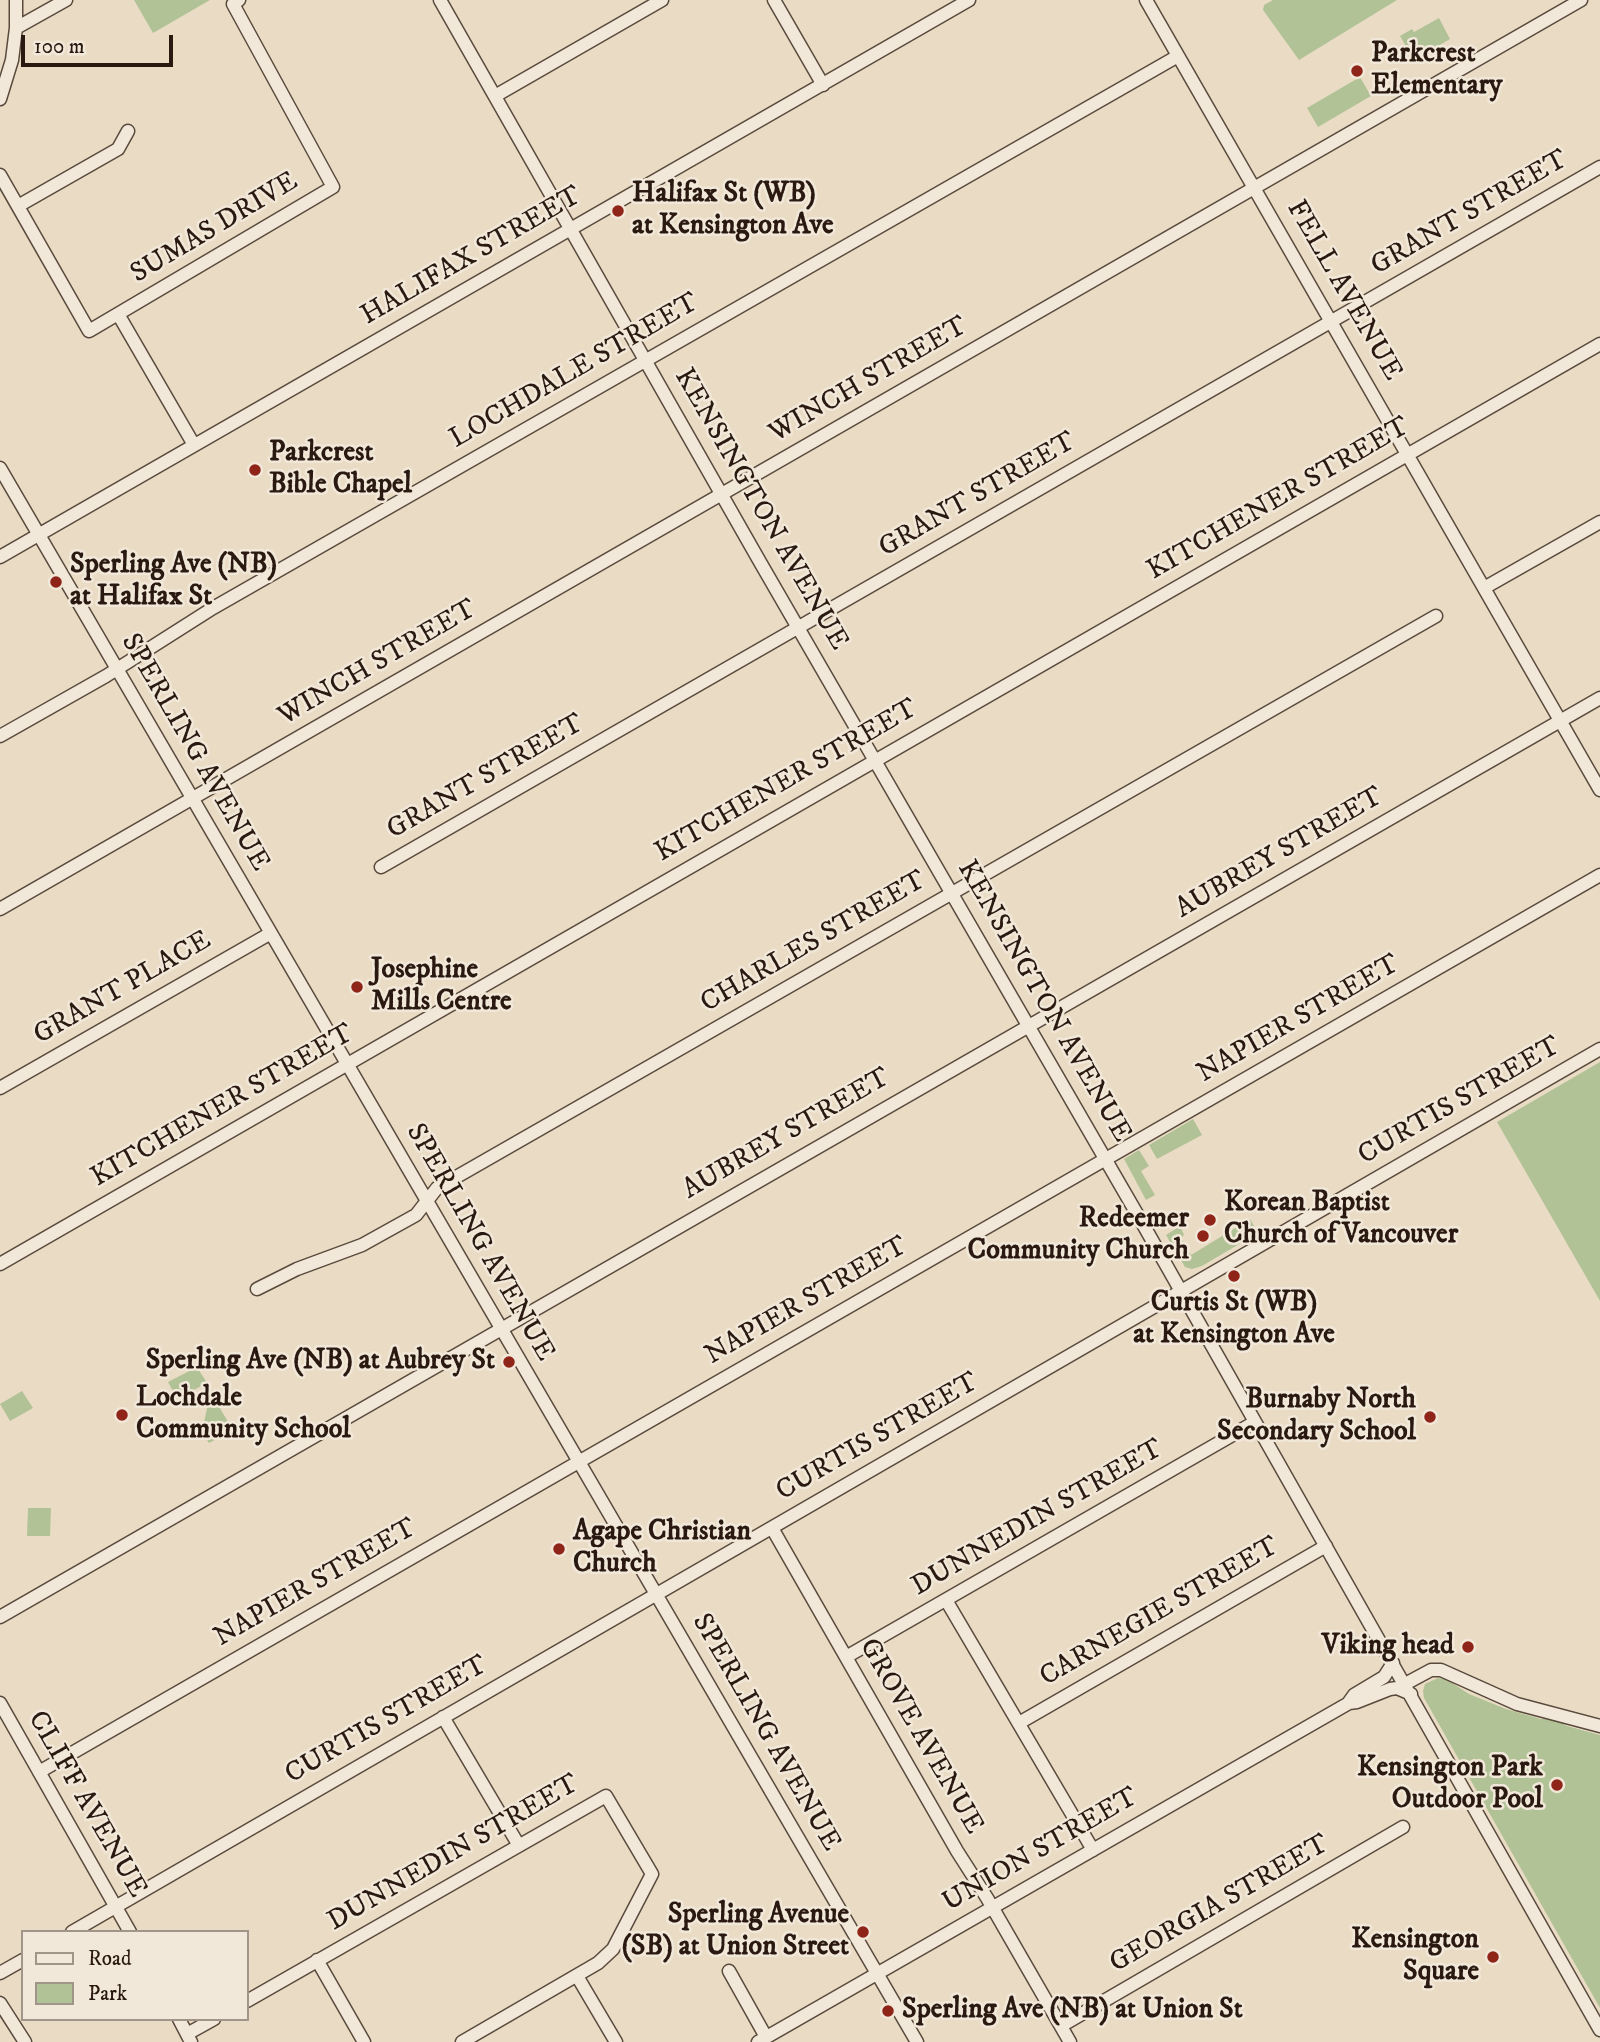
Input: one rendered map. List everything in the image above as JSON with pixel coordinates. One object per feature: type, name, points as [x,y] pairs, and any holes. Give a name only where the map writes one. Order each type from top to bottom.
[{"type":"street","points":[[0,99],[12,60],[16,0]]},
{"type":"street","points":[[16,28],[66,0]]},
{"type":"street","name":"SUMAS DRIVE","points":[[0,175],[89,331],[333,187],[233,4],[239,0]]},
{"type":"street","name":"KENSINGTON AVENUE","points":[[440,0],[1181,1291],[1600,2030]]},
{"type":"street","points":[[495,96],[662,0]]},
{"type":"street","points":[[774,0],[822,85]]},
{"type":"street","name":"HALIFAX STREET","points":[[0,557],[969,0]]},
{"type":"street","name":"FELL AVENUE","points":[[1146,0],[1600,790]]},
{"type":"street","name":"WINCH STREET","points":[[0,909],[1581,0]]},
{"type":"street","name":"LOCHDALE STREET","points":[[0,736],[117,669],[188,623],[1178,56]]},
{"type":"street","points":[[18,206],[118,149],[128,131]]},
{"type":"street","name":"GRANT STREET","points":[[381,867],[1600,167]]},
{"type":"street","points":[[118,314],[194,444]]},
{"type":"street","name":"KITCHENER STREET","points":[[0,1264],[1600,344]]},
{"type":"street","name":"SPERLING AVENUE","points":[[0,468],[917,2042]]},
{"type":"street","points":[[1484,587],[1600,522]]},
{"type":"street","name":"CHARLES STREET","points":[[257,1289],[317,1260],[370,1241],[416,1215],[437,1188],[1436,616]]},
{"type":"street","name":"AUBREY STREET","points":[[0,1617],[1600,698]]},
{"type":"street","name":"NAPIER STREET","points":[[39,1772],[1600,874]]},
{"type":"street","name":"GRANT PLACE","points":[[0,1088],[271,933]]},
{"type":"street","name":"CURTIS STREET","points":[[75,1930],[1600,1049]]},
{"type":"street","name":"DUNNEDIN STREET","points":[[846,1657],[1255,1422]]},
{"type":"street","name":"GROVE AVENUE","points":[[772,1528],[1070,2042]]},
{"type":"street","name":"CARNEGIE STREET","points":[[1019,1723],[1326,1546]]},
{"type":"street","points":[[946,1600],[1093,1850]]},
{"type":"street","name":"UNION STREET","points":[[1349,1703],[1354,1695],[1384,1677],[1393,1663]]},
{"type":"street","points":[[1408,1689],[1431,1670],[1441,1670],[1517,1704],[1600,1726]]},
{"type":"street","name":"UNION STREET","points":[[762,2040],[1349,1703],[1390,1689],[1408,1689]]},
{"type":"street","name":"CLIFF AVENUE","points":[[0,1703],[129,1930]]},
{"type":"street","points":[[443,1717],[518,1844]]},
{"type":"street","name":"DUNNEDIN STREET","points":[[248,2000],[606,1796],[652,1874],[613,1949],[578,1976]]},
{"type":"street","name":"GEORGIA STREET","points":[[1061,2026],[1403,1827]]},
{"type":"street","points":[[317,1960],[364,2042]]},
{"type":"street","points":[[0,1973],[21,1961]]},
{"type":"street","points":[[729,1971],[762,2040]]},
{"type":"street","points":[[461,2042],[578,1976],[616,2042]]},
{"type":"street","points":[[0,2003],[25,2042]]},
{"type":"street","points":[[180,2021],[189,2038],[211,2021]]},
{"type":"green space","points":[[134,0],[210,0],[153,33]]},
{"type":"green space","points":[[1273,0],[1397,0],[1299,60],[1263,10],[1264,5]]},
{"type":"green space","points":[[1439,18],[1450,39],[1433,49],[1430,45],[1420,50],[1425,58],[1416,63],[1400,36],[1412,29],[1414,32]]},
{"type":"green space","points":[[1360,77],[1371,96],[1318,127],[1307,108]]},
{"type":"green space","points":[[1600,1062],[1600,1301],[1497,1122]]},
{"type":"green space","points":[[1193,1119],[1202,1135],[1157,1159],[1149,1145]]},
{"type":"green space","points":[[1139,1150],[1149,1166],[1141,1171],[1155,1195],[1146,1200],[1124,1159]]},
{"type":"green space","points":[[1250,1219],[1258,1233],[1202,1266],[1192,1269],[1185,1267],[1166,1235],[1180,1226],[1184,1235],[1181,1238],[1191,1255]]},
{"type":"green space","points":[[197,1367],[207,1383],[177,1399],[168,1382]]},
{"type":"green space","points":[[22,1391],[33,1408],[10,1421],[0,1404]]},
{"type":"green space","points":[[215,1400],[233,1430],[209,1443],[202,1432],[207,1408]]},
{"type":"green space","points":[[28,1508],[51,1508],[50,1536],[27,1536]]},
{"type":"green space","points":[[1438,1678],[1446,1679],[1469,1694],[1506,1709],[1558,1721],[1600,1735],[1600,2008],[1424,1698],[1425,1684]]},
{"type":"place","name":"Parkcrest Elementary","points":[[1357,71]]},
{"type":"place","name":"Halifax St (WB) at Kensington Ave","points":[[618,211]]},
{"type":"place","name":"Parkcrest Bible Chapel","points":[[255,470]]},
{"type":"place","name":"Sperling Ave (NB) at Halifax St","points":[[56,582]]},
{"type":"place","name":"Josephine Mills Centre","points":[[357,987]]},
{"type":"place","name":"Korean Baptist Church of Vancouver","points":[[1210,1220]]},
{"type":"place","name":"Redeemer Community Church","points":[[1203,1236]]},
{"type":"place","name":"Curtis St (WB) at Kensington Ave","points":[[1234,1276]]},
{"type":"place","name":"Sperling Ave (NB) at Aubrey St","points":[[509,1362]]},
{"type":"place","name":"Lochdale Community School","points":[[122,1415]]},
{"type":"place","name":"Burnaby North Secondary School","points":[[1430,1417]]},
{"type":"place","name":"Agape Christian Church","points":[[559,1549]]},
{"type":"place","name":"Viking head","points":[[1468,1647]]},
{"type":"place","name":"Kensington Park Outdoor Pool","points":[[1557,1785]]},
{"type":"place","name":"Sperling Avenue (SB) at Union Street","points":[[863,1932]]},
{"type":"place","name":"Kensington Square","points":[[1493,1957]]},
{"type":"place","name":"Sperling Ave (NB) at Union St","points":[[888,2011]]}]
